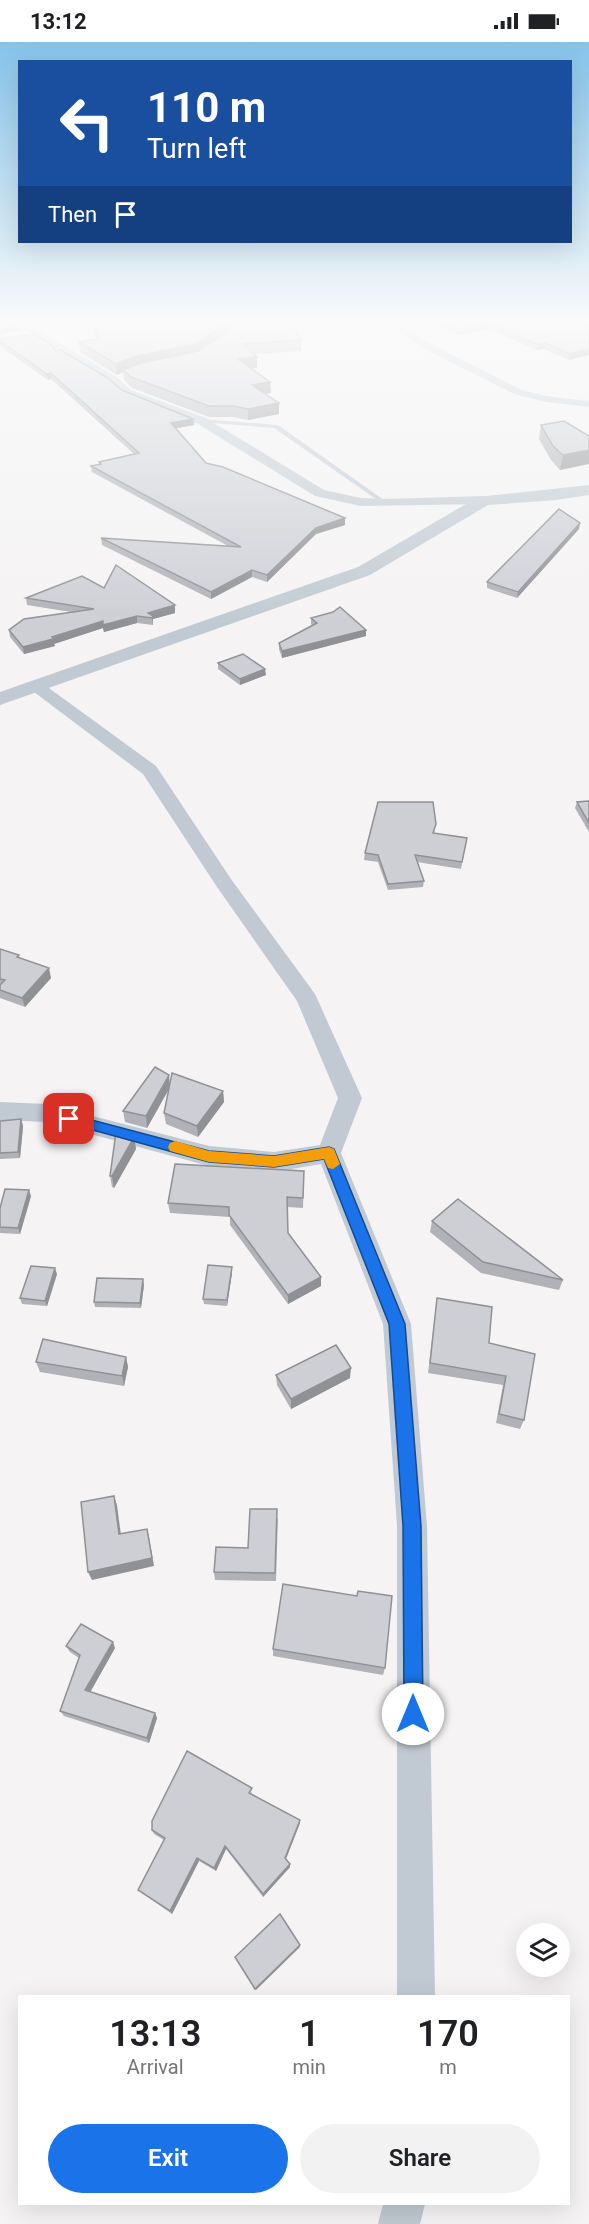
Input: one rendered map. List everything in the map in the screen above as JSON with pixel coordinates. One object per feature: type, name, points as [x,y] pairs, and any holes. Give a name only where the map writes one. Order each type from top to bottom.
[{"type":"street","points":[[202,421],[320,493],[361,502],[484,500],[556,495],[589,490]]},
{"type":"street","points":[[0,699],[364,571],[484,500]]},
{"type":"street","points":[[36,686],[150,770],[224,883],[307,999],[350,1098],[329,1153],[397,1324],[412,1526],[416,1995]]},
{"type":"street","points":[[0,1111],[46,1113],[209,1156],[274,1162],[329,1153]]},
{"type":"street","points":[[399,2224],[404,2205]]},
{"type":"lane","points":[[202,421],[276,426],[385,503]]},
{"type":"building","points":[[104,421],[183,421],[171,423],[206,463],[223,467],[345,518],[316,528],[267,575],[252,570],[211,592],[101,538],[241,547],[91,466],[139,453]]},
{"type":"building","points":[[564,421],[589,436],[589,450],[563,455],[553,446],[541,425]]},
{"type":"building","points":[[559,509],[580,523],[518,592],[487,582]]},
{"type":"building","points":[[116,565],[175,605],[148,613],[153,616],[152,618],[137,616],[103,625],[103,621],[23,647],[9,630],[24,619],[94,609],[26,598],[82,576],[104,588]]},
{"type":"building","points":[[340,607],[366,630],[282,651],[279,643],[317,623],[311,618],[333,612]]},
{"type":"building","points":[[243,654],[265,669],[240,679],[218,663]]},
{"type":"building","points":[[589,801],[589,823],[577,802]]},
{"type":"building","points":[[378,802],[433,802],[436,824],[433,833],[467,838],[462,862],[415,855],[424,881],[388,884],[378,855],[365,853]]},
{"type":"building","points":[[0,949],[49,968],[22,998],[0,990],[0,985],[5,980],[0,979]]},
{"type":"building","points":[[155,1067],[169,1075],[146,1116],[123,1111]]},
{"type":"building","points":[[172,1073],[223,1091],[197,1126],[164,1113]]},
{"type":"building","points":[[21,1119],[18,1152],[0,1153],[0,1121]]},
{"type":"building","points":[[116,1132],[134,1137],[110,1176]]},
{"type":"building","points":[[175,1164],[304,1171],[303,1198],[287,1197],[288,1233],[321,1277],[288,1295],[229,1215],[229,1207],[168,1203]]},
{"type":"building","points":[[5,1189],[29,1190],[18,1228],[0,1227],[0,1208]]},
{"type":"building","points":[[458,1199],[563,1280],[483,1262],[432,1221]]},
{"type":"building","points":[[208,1265],[232,1267],[227,1300],[203,1299]]},
{"type":"building","points":[[31,1266],[55,1268],[45,1301],[20,1298]]},
{"type":"building","points":[[97,1278],[143,1279],[140,1303],[94,1302]]},
{"type":"building","points":[[437,1298],[492,1307],[489,1343],[535,1354],[524,1420],[499,1414],[506,1376],[430,1363]]},
{"type":"building","points":[[43,1339],[126,1357],[122,1376],[36,1362]]},
{"type":"building","points":[[336,1345],[351,1368],[291,1399],[276,1375]]},
{"type":"building","points":[[114,1496],[119,1534],[147,1529],[152,1558],[88,1572],[81,1502]]},
{"type":"building","points":[[250,1509],[277,1509],[275,1573],[214,1572],[216,1547],[248,1548]]},
{"type":"building","points":[[283,1584],[357,1596],[358,1591],[392,1596],[385,1668],[273,1649]]},
{"type":"building","points":[[81,1624],[113,1642],[85,1690],[155,1713],[147,1738],[60,1711],[80,1655],[66,1646]]},
{"type":"building","points":[[187,1751],[252,1788],[249,1793],[300,1820],[285,1858],[290,1864],[263,1894],[225,1846],[214,1868],[197,1858],[170,1911],[138,1890],[165,1838],[152,1830],[152,1821]]},
{"type":"building","points":[[280,1914],[300,1945],[255,1989],[235,1957]]},
{"type":"slow traffic","points":[[175,1147],[209,1156],[274,1162],[329,1153],[333,1164]]},
{"type":"route","points":[[69,1119],[209,1156],[274,1162],[329,1153],[397,1324],[412,1526],[413,1714]]}]
